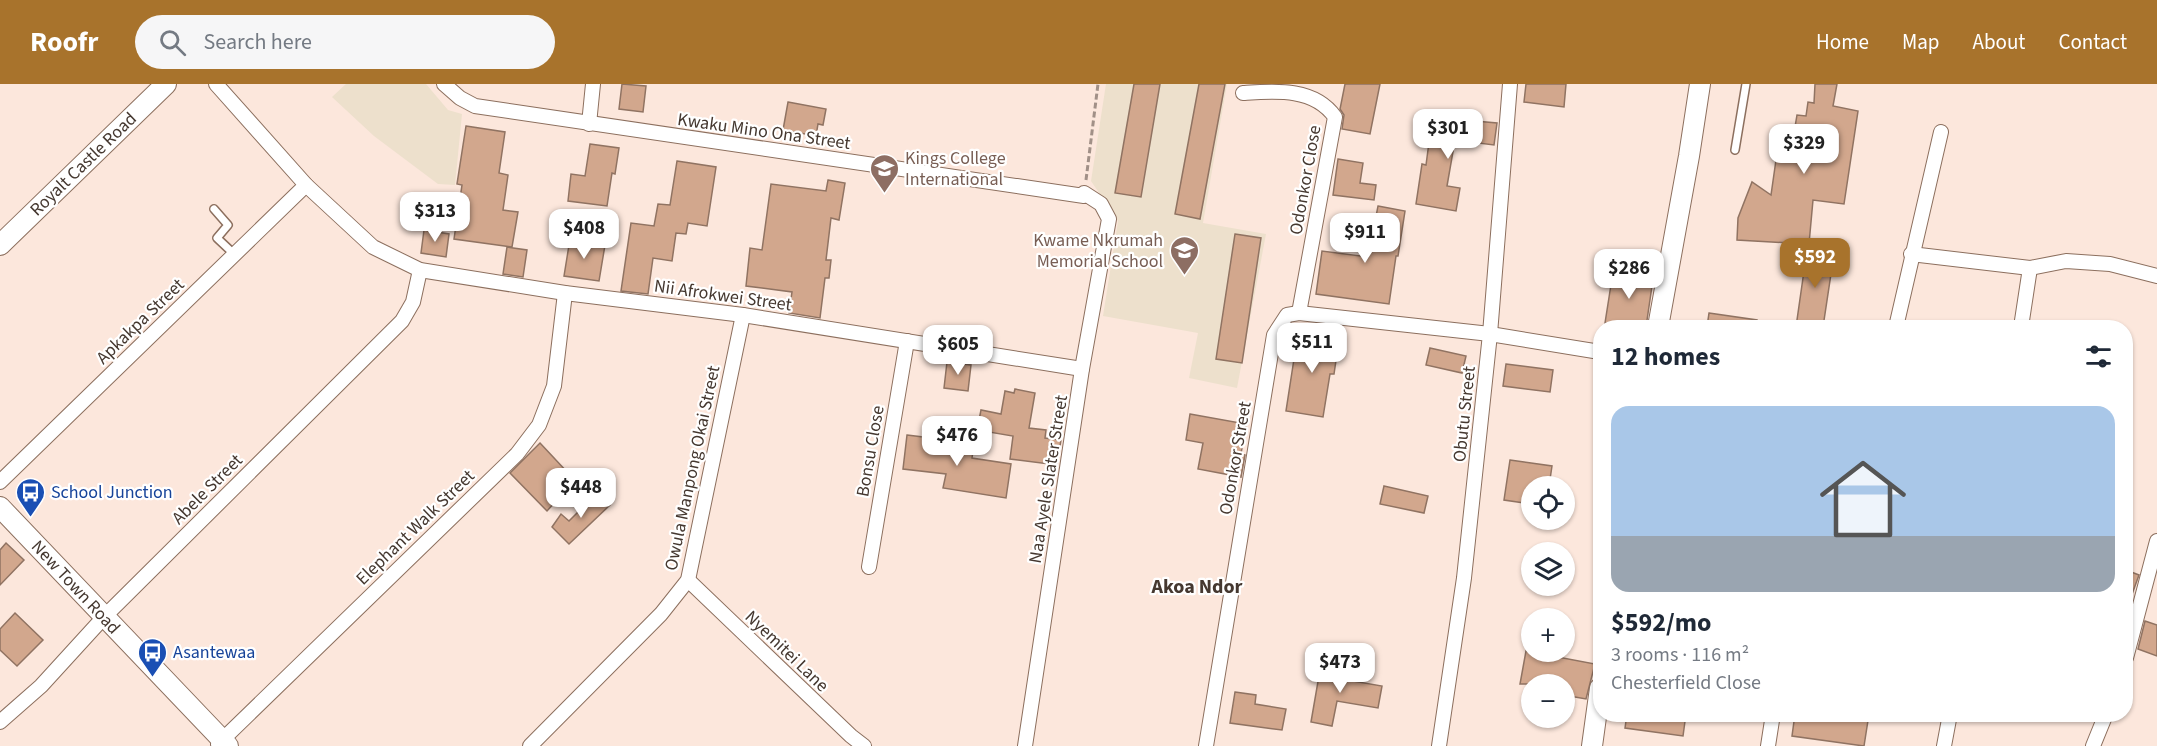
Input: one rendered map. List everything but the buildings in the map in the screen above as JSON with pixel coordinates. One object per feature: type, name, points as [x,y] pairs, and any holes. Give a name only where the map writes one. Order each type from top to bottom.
[{"type":"street","name":"Royalt Castle Road","points":[[0,245],[166,84]]},
{"type":"street","name":"Nii Afrokwei Street","points":[[216,84],[306,185],[373,247],[420,270],[565,293],[742,315],[1082,369]]},
{"type":"street","name":"Kwaku Mino Ona Street","points":[[444,84],[460,99],[475,106],[1084,196],[1084,193]]},
{"type":"street","points":[[589,124],[593,84]]},
{"type":"street","name":"Obutu Street","points":[[1439,746],[1464,578],[1490,334],[1510,84]]},
{"type":"street","points":[[1659,320],[1700,84]]},
{"type":"street","name":"Odonkor Close","points":[[1243,93],[1279,90],[1296,92],[1329,108],[1335,117],[1299,313]]},
{"type":"street","points":[[1897,320],[1941,132]]},
{"type":"street","name":"Apkakpa Street","points":[[0,482],[306,185]]},
{"type":"street","name":"Naa Ayele Slater Street","points":[[1025,746],[1082,369],[1109,219],[1101,204],[1084,193]]},
{"type":"street","points":[[1911,254],[2030,268],[2066,261],[2110,264],[2156,275]]},
{"type":"street","points":[[2022,320],[2030,268]]},
{"type":"street","name":"Abele Street","points":[[0,722],[41,687],[104,617],[402,321],[413,302],[420,270]]},
{"type":"street","name":"Elephant Walk Street","points":[[222,744],[517,454],[539,425],[554,386],[565,293]]},
{"type":"street","points":[[1299,313],[1490,334],[1593,351]]},
{"type":"street","name":"Odonkor Street","points":[[1206,746],[1274,335],[1287,315],[1299,313]]},
{"type":"street","name":"Owula Manpong Okai Street","points":[[530,746],[661,614],[688,580],[742,315]]},
{"type":"street","name":"Bonsu Close","points":[[869,567],[907,342]]},
{"type":"street","name":"New Town Road","points":[[0,507],[222,744]]},
{"type":"street","points":[[2133,638],[2150,590],[2157,541]]},
{"type":"street","name":"Nyemitei Lane","points":[[688,580],[846,741],[864,746]]},
{"type":"street","points":[[1592,746],[1595,722]]},
{"type":"street","points":[[1768,746],[1772,722]]},
{"type":"street","points":[[1944,746],[1948,722]]},
{"type":"street","points":[[2093,746],[2103,722]]},
{"type":"lane","points":[[1735,150],[1746,84]]},
{"type":"lane","points":[[214,209],[228,225],[216,237],[234,254]]},
{"type":"path","points":[[1084,193],[1098,84]]},
{"type":"shaded area","points":[[346,84],[426,84],[448,110],[462,114],[455,185],[438,184],[374,136],[332,97]]},
{"type":"shaded area","name":"Kwame Nkrumah Memorial School","points":[[1106,84],[1227,84],[1203,223],[1266,234],[1237,388],[1189,378],[1198,333],[1103,316],[1118,221],[1091,181]]},
{"type":"place","name":"Kings College International","points":[[884,194]]},
{"type":"place","name":"Kwame Nkrumah Memorial School","points":[[1184,276]]},
{"type":"place","name":"School Junction","points":[[30,518]]},
{"type":"place","name":"Asantewaa","points":[[152,678]]},
{"type":"district","name":"Akoa Ndor","points":[[1197,586]]}]
